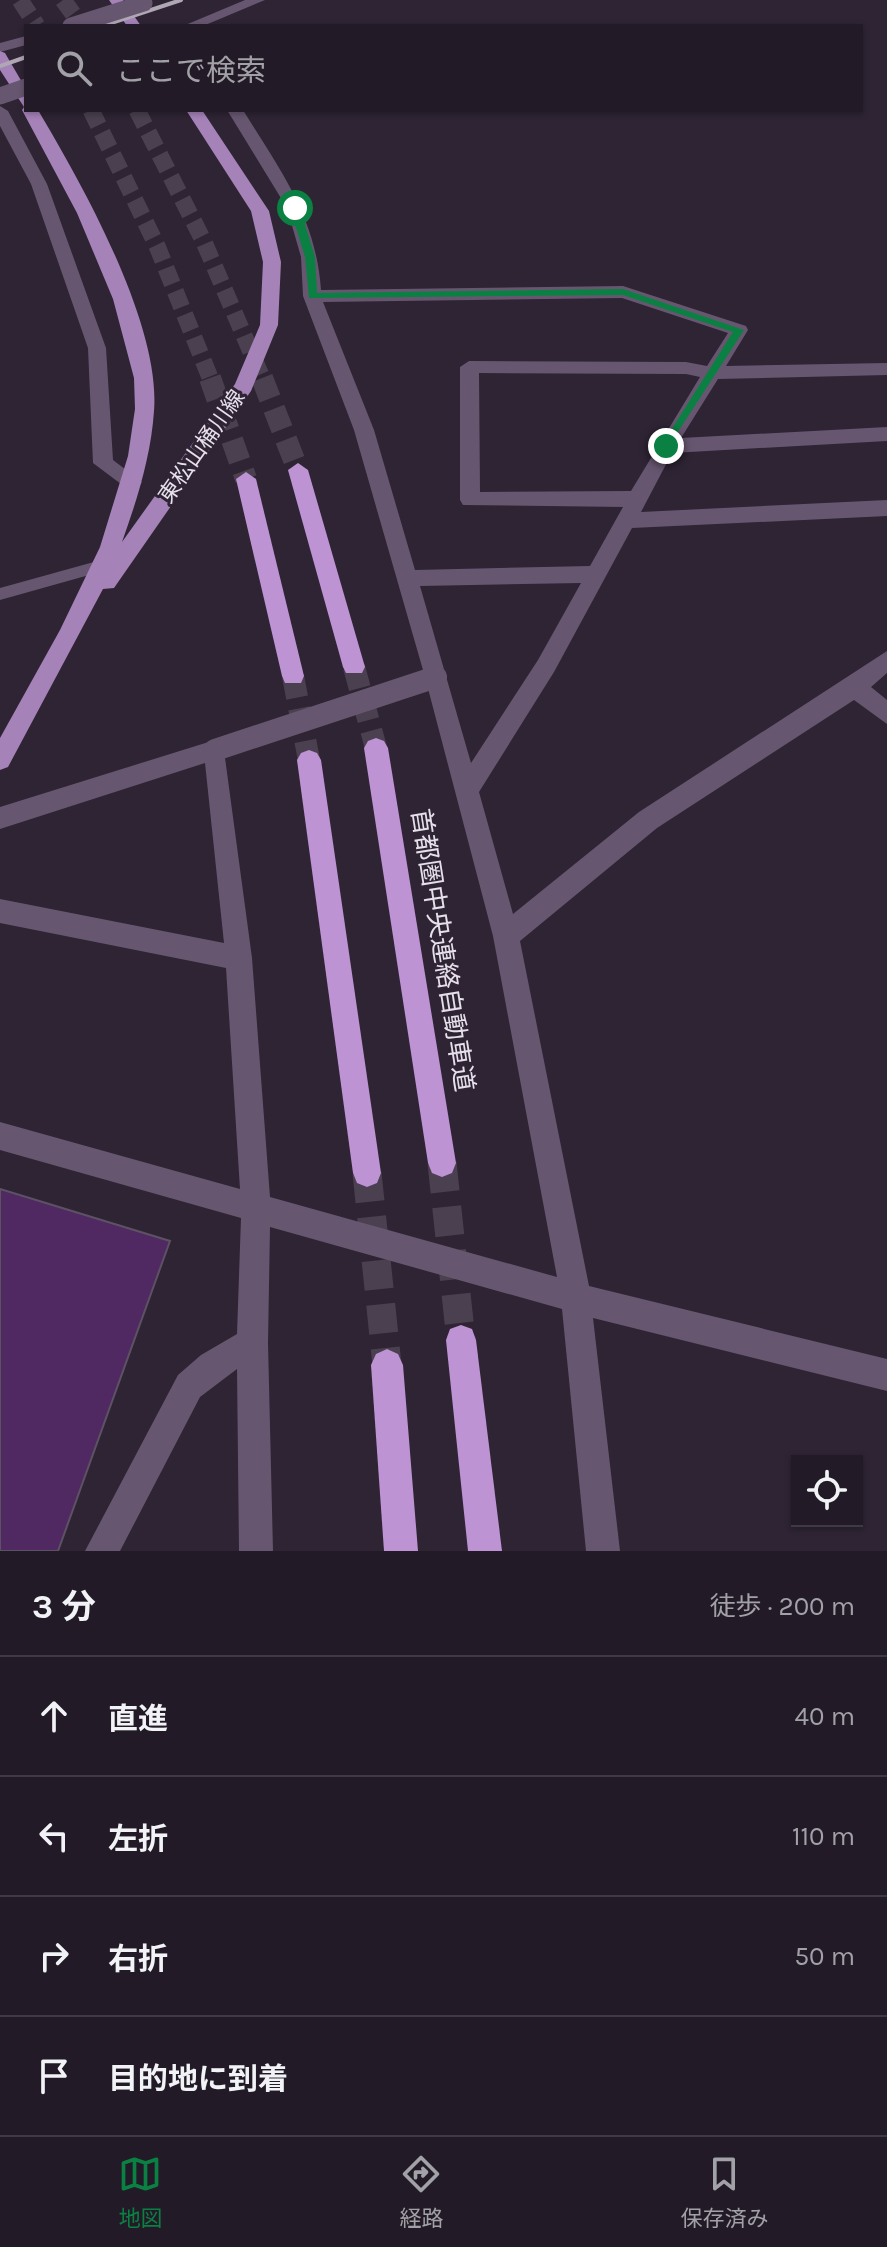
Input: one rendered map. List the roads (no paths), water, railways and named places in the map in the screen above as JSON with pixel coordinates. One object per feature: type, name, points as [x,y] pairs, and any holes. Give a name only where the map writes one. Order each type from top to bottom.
[{"type":"highway","points":[[298,470],[354,667]]},
{"type":"highway","points":[[246,479],[293,676]]},
{"type":"highway","name":"首都圏中央連絡自動車道","points":[[376,748],[442,1163]]},
{"type":"highway","points":[[309,760],[367,1173]]},
{"type":"highway","points":[[461,1340],[485,1551]]},
{"type":"highway","points":[[387,1365],[401,1551]]},
{"type":"main road","points":[[116,0],[133,24]]},
{"type":"main road","points":[[0,56],[24,99]]},
{"type":"main road","name":"東松山桶川線","points":[[0,760],[68,636],[117,533],[132,482],[146,406],[136,345],[84,207],[31,112]]},
{"type":"main road","name":"東松山桶川線","points":[[68,636],[244,386],[269,325],[272,262],[260,211],[195,112]]},
{"type":"street","points":[[195,24],[258,0]]},
{"type":"street","points":[[77,24],[143,1]]},
{"type":"street","points":[[0,48],[24,41]]},
{"type":"street","points":[[0,96],[24,88]]},
{"type":"street","name":"東松山桶川線","points":[[0,111],[39,184],[97,348],[103,463],[132,482]]},
{"type":"street","points":[[236,112],[295,208],[310,257],[312,296],[364,430],[436,677],[506,936],[576,1298],[603,1551]]},
{"type":"street","points":[[312,296],[623,292],[739,330],[709,373],[666,446],[636,499],[629,520],[595,574],[546,666],[467,790]]},
{"type":"street","points":[[636,499],[470,500],[469,367],[686,368],[709,373],[887,369]]},
{"type":"street","points":[[666,446],[887,434]]},
{"type":"street","points":[[629,520],[887,508]]},
{"type":"street","points":[[407,578],[595,574]]},
{"type":"street","points":[[506,936],[648,820],[855,687],[887,660]]},
{"type":"street","points":[[0,818],[436,677]]},
{"type":"street","points":[[855,687],[887,714]]},
{"type":"street","points":[[215,750],[239,958],[256,1209],[252,1343],[256,1551]]},
{"type":"street","points":[[0,911],[239,958]]},
{"type":"street","points":[[0,1136],[576,1298],[887,1375]]},
{"type":"street","points":[[102,1551],[189,1386],[212,1366],[252,1343]]},
{"type":"lane","points":[[0,594],[101,566]]},
{"type":"tunnel","points":[[20,0],[36,24]]},
{"type":"tunnel","points":[[63,0],[81,24]]},
{"type":"tunnel","points":[[92,112],[157,246],[211,380]]},
{"type":"tunnel","points":[[138,112],[204,242],[263,380]]},
{"type":"tunnel","points":[[210,378],[246,479]]},
{"type":"tunnel","points":[[262,378],[298,470]]},
{"type":"tunnel","points":[[354,667],[376,748]]},
{"type":"tunnel","points":[[293,676],[309,760]]},
{"type":"tunnel","points":[[442,1163],[461,1340]]},
{"type":"tunnel","points":[[367,1173],[387,1365]]},
{"type":"railway","points":[[108,24],[181,0]]},
{"type":"railway","points":[[0,66],[24,58]]}]
